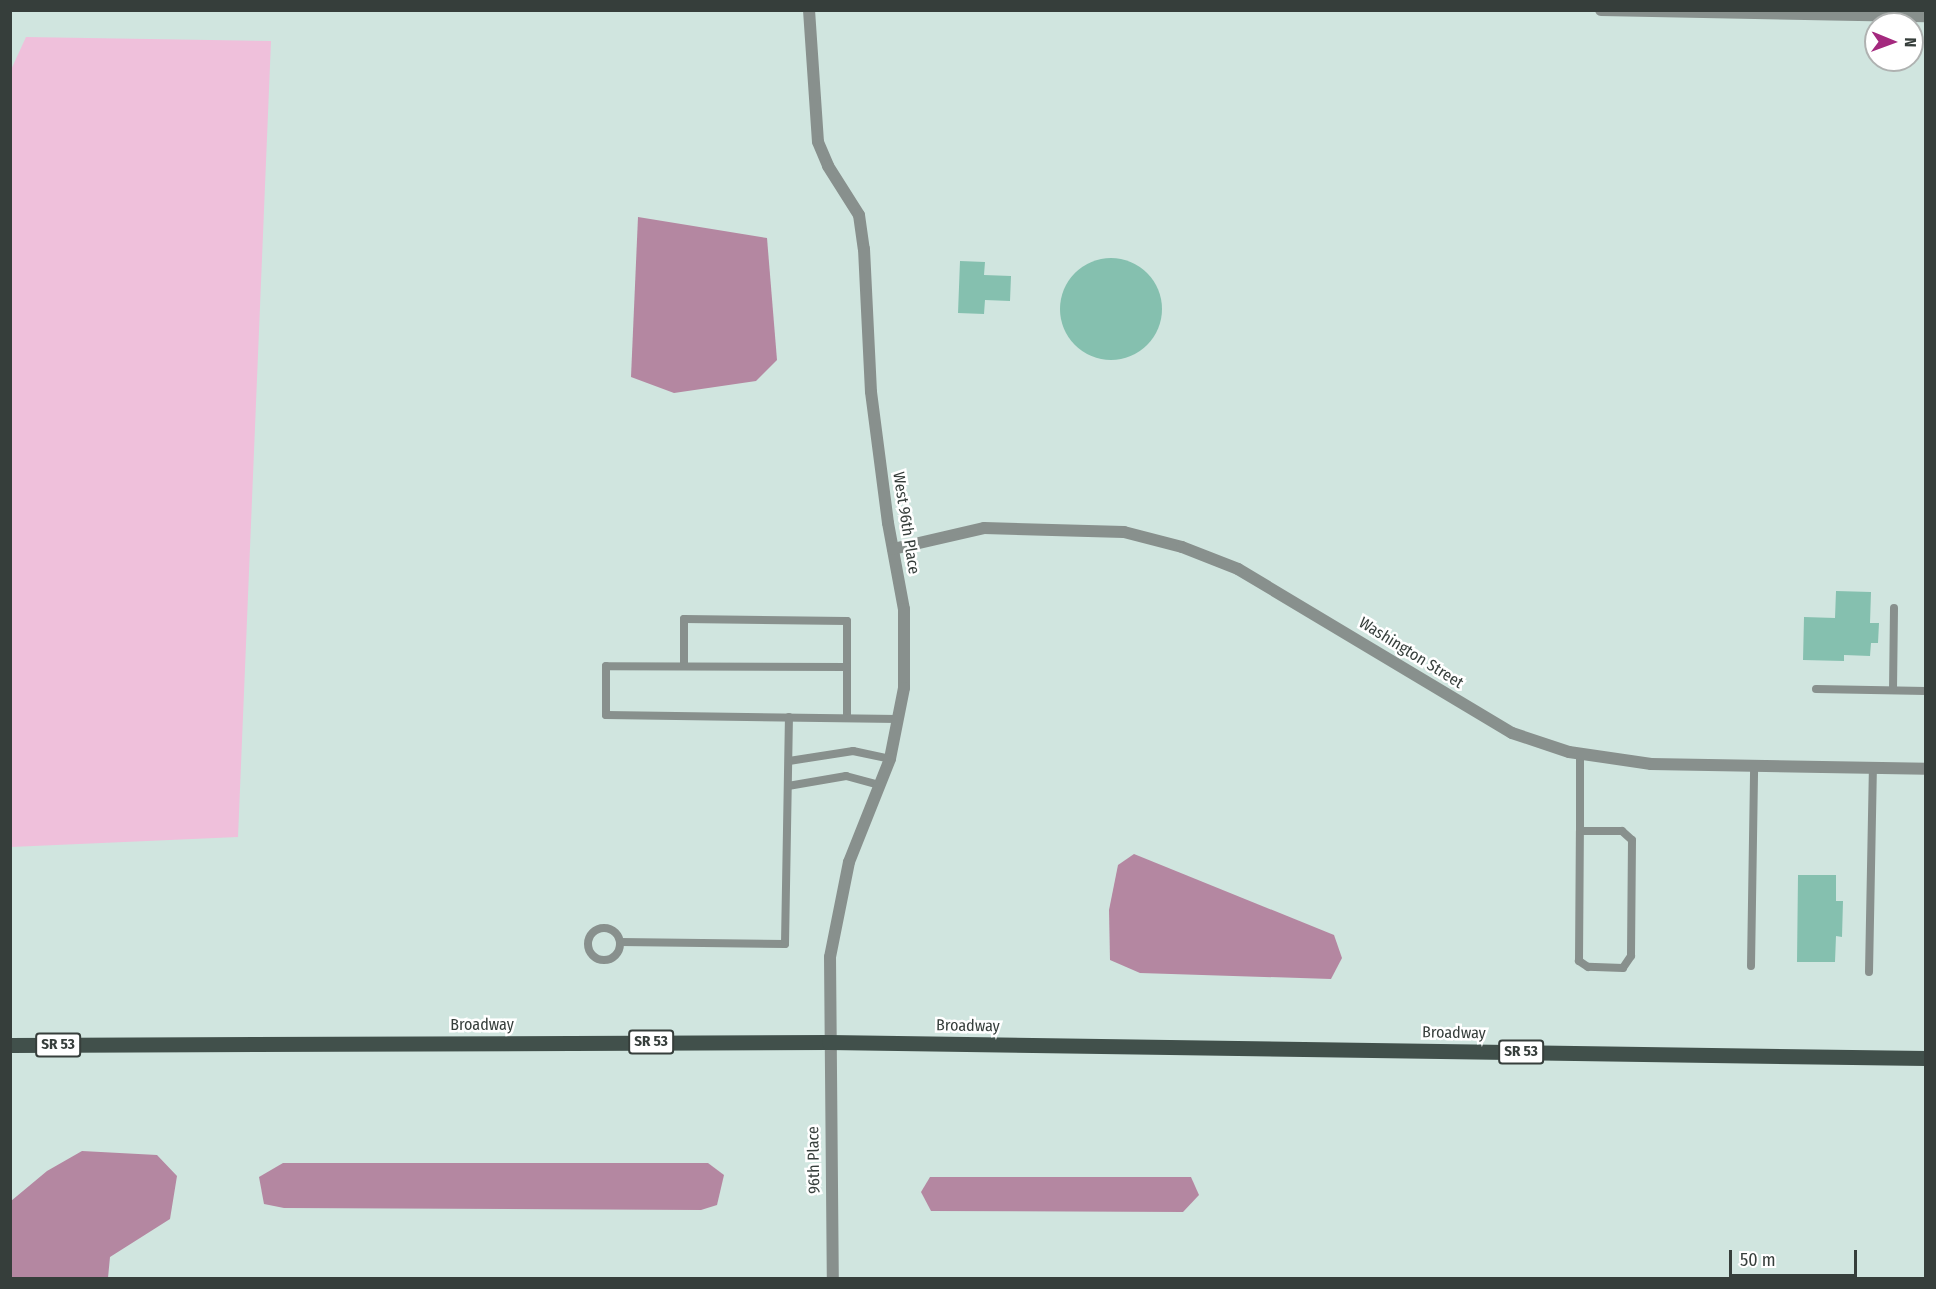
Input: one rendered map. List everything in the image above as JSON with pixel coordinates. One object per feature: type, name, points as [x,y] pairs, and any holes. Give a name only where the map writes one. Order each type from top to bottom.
[{"type":"main road","name":"Broadway","points":[[10,1045],[829,1042],[1926,1058]]},
{"type":"street","name":"West 96th Place","points":[[809,10],[818,142],[859,214],[864,249],[871,392],[893,549],[904,609],[904,688],[890,759],[849,862],[830,957],[829,1042]]},
{"type":"street","points":[[1601,10],[1926,16]]},
{"type":"street","name":"Washington Street","points":[[893,549],[984,528],[1124,532],[1182,547],[1238,569],[1295,600],[1512,733],[1580,754],[1651,764],[1926,769]]},
{"type":"street","name":"96th Place","points":[[829,1042],[833,1278]]},
{"type":"lane","points":[[1893,690],[1894,608]]},
{"type":"lane","points":[[684,666],[684,619],[847,621],[847,718]]},
{"type":"lane","points":[[847,667],[606,666],[606,715],[898,719]]},
{"type":"lane","points":[[1816,688],[1926,691]]},
{"type":"lane","points":[[620,942],[785,944],[789,717]]},
{"type":"lane","points":[[789,761],[852,751],[890,759]]},
{"type":"lane","points":[[1580,754],[1579,961],[1588,968],[1623,968],[1631,956],[1632,840],[1622,831],[1580,831]]},
{"type":"lane","points":[[1751,966],[1754,766]]},
{"type":"lane","points":[[1869,972],[1873,768]]},
{"type":"lane","points":[[788,786],[846,776],[880,785]]},
{"type":"lane","points":[[602,927],[615,932],[620,942],[617,952],[609,959],[593,956],[588,946],[590,936],[602,927]]},
{"type":"shaded area","points":[[26,37],[271,41],[238,837],[11,847],[10,72]]},
{"type":"shaded area","points":[[638,217],[767,238],[777,360],[756,381],[674,393],[631,377]]},
{"type":"shaded area","points":[[1134,854],[1334,935],[1342,958],[1331,979],[1140,973],[1110,960],[1109,910],[1118,865]]},
{"type":"shaded area","points":[[82,1151],[157,1155],[177,1176],[170,1219],[110,1257],[108,1278],[11,1278],[11,1201],[47,1171]]},
{"type":"shaded area","points":[[283,1163],[708,1163],[724,1175],[717,1205],[701,1210],[284,1208],[264,1204],[259,1177]]},
{"type":"shaded area","points":[[930,1177],[1191,1177],[1199,1195],[1183,1212],[931,1211],[921,1192]]},
{"type":"building","points":[[1111,258],[1130,262],[1147,273],[1158,290],[1162,309],[1158,328],[1147,345],[1130,356],[1111,360],[1092,356],[1075,345],[1064,328],[1060,309],[1064,290],[1075,273],[1092,262]]},
{"type":"building","points":[[960,261],[985,262],[984,275],[1011,276],[1010,301],[985,300],[984,314],[958,313]]},
{"type":"building","points":[[1836,591],[1871,592],[1870,623],[1879,623],[1878,643],[1871,643],[1870,656],[1844,655],[1844,661],[1803,660],[1804,617],[1835,618]]},
{"type":"building","points":[[1798,875],[1836,875],[1836,901],[1843,901],[1842,937],[1836,936],[1835,962],[1797,962]]}]
